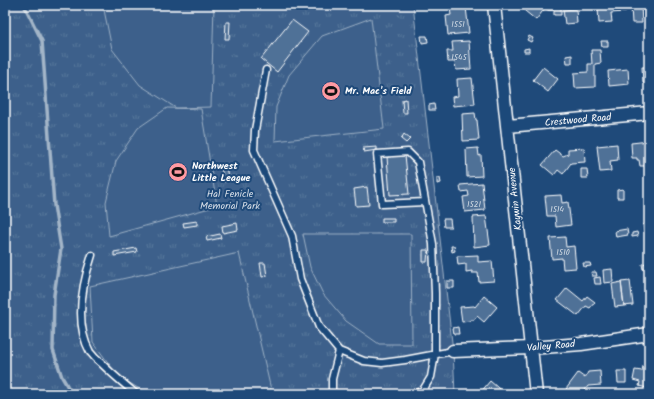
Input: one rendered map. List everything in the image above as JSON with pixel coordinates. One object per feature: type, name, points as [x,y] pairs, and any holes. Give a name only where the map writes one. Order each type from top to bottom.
[{"type":"street","name":"Kaywin Avenue","points":[[494,5],[536,394]]},
{"type":"street","name":"Crestwood Road","points":[[508,126],[649,113]]},
{"type":"street","name":"Valley Road","points":[[453,351],[531,348],[581,344],[649,334]]},
{"type":"lane","points":[[266,70],[255,130],[254,150],[292,236],[300,279],[319,327],[339,351],[364,361],[382,363],[453,351]]},
{"type":"lane","points":[[414,394],[423,390],[431,377],[435,354],[436,293],[433,244],[426,202],[418,162],[408,152],[377,154],[382,204],[426,202]]},
{"type":"lane","points":[[92,255],[84,277],[82,332],[91,353],[114,376],[136,394]]},
{"type":"lane","points":[[332,394],[332,379],[339,351]]},
{"type":"green space","name":"Hal Fenicle Memorial Park","points":[[5,5],[413,5],[453,351],[455,394],[5,394]]},
{"type":"green space","points":[[103,5],[214,5],[211,107],[176,108],[140,85],[112,49]]},
{"type":"green space","name":"Mr. Mac's Field","points":[[371,18],[384,129],[275,141],[276,107],[289,75],[322,36]]},
{"type":"green space","points":[[167,108],[201,109],[217,206],[109,236],[106,202],[116,161],[138,128]]},
{"type":"green space","points":[[303,234],[411,234],[412,344],[379,344],[346,321],[323,294],[310,267]]},
{"type":"green space","points":[[239,253],[272,394],[148,394],[118,376],[93,342],[90,286]]},
{"type":"building","points":[[530,5],[561,5],[561,15],[554,15],[554,10],[548,10],[545,8],[536,20],[525,11]]},
{"type":"building","points":[[571,5],[591,5],[591,6],[571,7]]},
{"type":"building","points":[[609,5],[625,5],[625,12],[611,13],[612,22],[599,23],[598,8],[609,7]]},
{"type":"building","points":[[641,6],[642,23],[632,23],[631,7]]},
{"type":"building","points":[[466,7],[469,33],[448,35],[446,16],[451,15],[450,8]]},
{"type":"building","points":[[576,9],[577,23],[565,24],[563,10]]},
{"type":"building","points":[[292,20],[308,32],[277,72],[261,59]]},
{"type":"building","points":[[226,22],[230,22],[229,39],[225,39]]},
{"type":"building","points":[[421,36],[427,36],[428,42],[422,43]]},
{"type":"building","points":[[529,36],[533,38],[531,42],[527,40]]},
{"type":"building","points":[[469,41],[471,69],[456,70],[455,62],[448,62],[447,51],[453,51],[452,42]]},
{"type":"building","points":[[601,41],[608,41],[608,47],[602,47]]},
{"type":"building","points":[[529,48],[529,52],[524,52],[524,49]]},
{"type":"building","points":[[591,50],[600,50],[601,63],[595,64],[595,87],[575,88],[574,73],[588,72],[588,64],[592,64]]},
{"type":"building","points":[[572,55],[572,63],[567,63],[566,56]]},
{"type":"building","points":[[543,67],[558,79],[548,92],[533,80]]},
{"type":"building","points":[[642,67],[649,67],[649,83],[643,83]]},
{"type":"building","points":[[628,69],[629,84],[609,86],[608,71]]},
{"type":"building","points":[[472,78],[475,104],[453,106],[452,97],[458,96],[457,79]]},
{"type":"building","points":[[406,99],[407,113],[403,113],[402,100]]},
{"type":"building","points":[[434,104],[435,110],[429,110],[429,105]]},
{"type":"building","points":[[475,113],[479,140],[463,141],[462,114]]},
{"type":"building","points":[[404,134],[410,139],[406,143],[401,139]]},
{"type":"building","points":[[649,141],[649,166],[640,166],[637,158],[632,158],[631,143]]},
{"type":"building","points":[[617,144],[618,160],[610,161],[611,171],[600,172],[597,146]]},
{"type":"building","points":[[377,147],[377,150],[364,152],[363,148]]},
{"type":"building","points":[[478,148],[479,156],[481,155],[482,176],[467,177],[466,149]]},
{"type":"building","points":[[584,148],[585,162],[571,163],[563,174],[558,170],[554,175],[542,165],[555,150],[563,156],[568,154],[568,149]]},
{"type":"building","points":[[405,155],[409,194],[390,195],[387,157]]},
{"type":"building","points":[[221,167],[226,167],[229,181],[224,182]]},
{"type":"building","points":[[581,169],[587,169],[588,178],[581,178]]},
{"type":"building","points":[[437,178],[440,178],[441,183],[437,184]]},
{"type":"building","points":[[482,183],[485,210],[465,212],[463,197],[469,196],[468,191],[461,192],[460,185]]},
{"type":"building","points":[[367,187],[369,205],[356,206],[354,189]]},
{"type":"building","points":[[623,189],[623,198],[617,198],[617,190]]},
{"type":"building","points":[[561,195],[562,203],[568,202],[571,225],[556,227],[555,216],[547,216],[545,196]]},
{"type":"building","points":[[486,216],[490,245],[474,247],[473,217]]},
{"type":"building","points":[[382,218],[394,218],[394,222],[382,222]]},
{"type":"building","points":[[443,219],[450,219],[451,227],[444,227]]},
{"type":"building","points":[[197,221],[197,225],[184,227],[183,223]]},
{"type":"building","points":[[237,223],[238,230],[223,233],[222,226]]},
{"type":"building","points":[[649,224],[649,231],[644,232],[643,225]]},
{"type":"building","points":[[627,229],[628,235],[616,237],[615,231]]},
{"type":"building","points":[[637,232],[638,236],[632,237],[632,233]]},
{"type":"building","points":[[220,234],[221,238],[207,241],[206,237]]},
{"type":"building","points":[[565,237],[566,247],[574,246],[576,268],[563,269],[562,258],[552,259],[550,238]]},
{"type":"building","points":[[451,246],[454,246],[455,251],[452,252]]},
{"type":"building","points":[[136,248],[137,252],[114,256],[114,252]]},
{"type":"building","points":[[423,250],[428,250],[427,262],[423,262]]},
{"type":"building","points":[[478,255],[478,262],[492,261],[494,281],[479,282],[478,273],[472,273],[472,271],[466,272],[466,264],[458,265],[457,256]]},
{"type":"building","points":[[260,263],[265,263],[267,276],[262,277]]},
{"type":"building","points":[[583,263],[590,263],[591,266],[584,267]]},
{"type":"building","points":[[646,263],[647,268],[643,269],[642,264]]},
{"type":"building","points":[[612,269],[613,282],[604,283],[603,270]]},
{"type":"building","points":[[591,272],[596,272],[597,276],[592,276]]},
{"type":"building","points":[[600,277],[601,284],[595,284],[594,278]]},
{"type":"building","points":[[447,281],[454,281],[454,288],[447,288]]},
{"type":"building","points":[[630,281],[633,305],[624,306],[621,282]]},
{"type":"building","points":[[621,282],[624,306],[615,307],[612,284]]},
{"type":"building","points":[[649,283],[649,302],[648,302],[645,284]]},
{"type":"building","points":[[567,288],[583,301],[587,296],[595,302],[590,308],[586,306],[578,316],[557,300]]},
{"type":"building","points":[[484,296],[497,307],[484,322],[477,316],[474,320],[462,322],[460,307],[475,307]]},
{"type":"building","points":[[458,327],[459,334],[454,334],[453,328]]},
{"type":"building","points":[[643,366],[649,367],[649,380],[647,388],[639,386],[640,382],[633,380],[635,370],[642,371]]},
{"type":"building","points":[[600,371],[601,385],[588,386],[582,394],[572,394],[566,389],[578,373],[585,378],[588,372]]},
{"type":"building","points":[[617,371],[626,371],[626,383],[618,383]]},
{"type":"building","points":[[649,380],[649,393],[646,392]]},
{"type":"building","points":[[490,381],[505,394],[480,393]]},
{"type":"waterway","points":[[24,5],[42,41],[54,205],[61,249],[54,295],[53,350],[62,377],[72,394]]},
{"type":"place","name":"Mr. Mac's Field","points":[[331,91]]},
{"type":"place","name":"Northwest Little League","points":[[178,172]]}]
